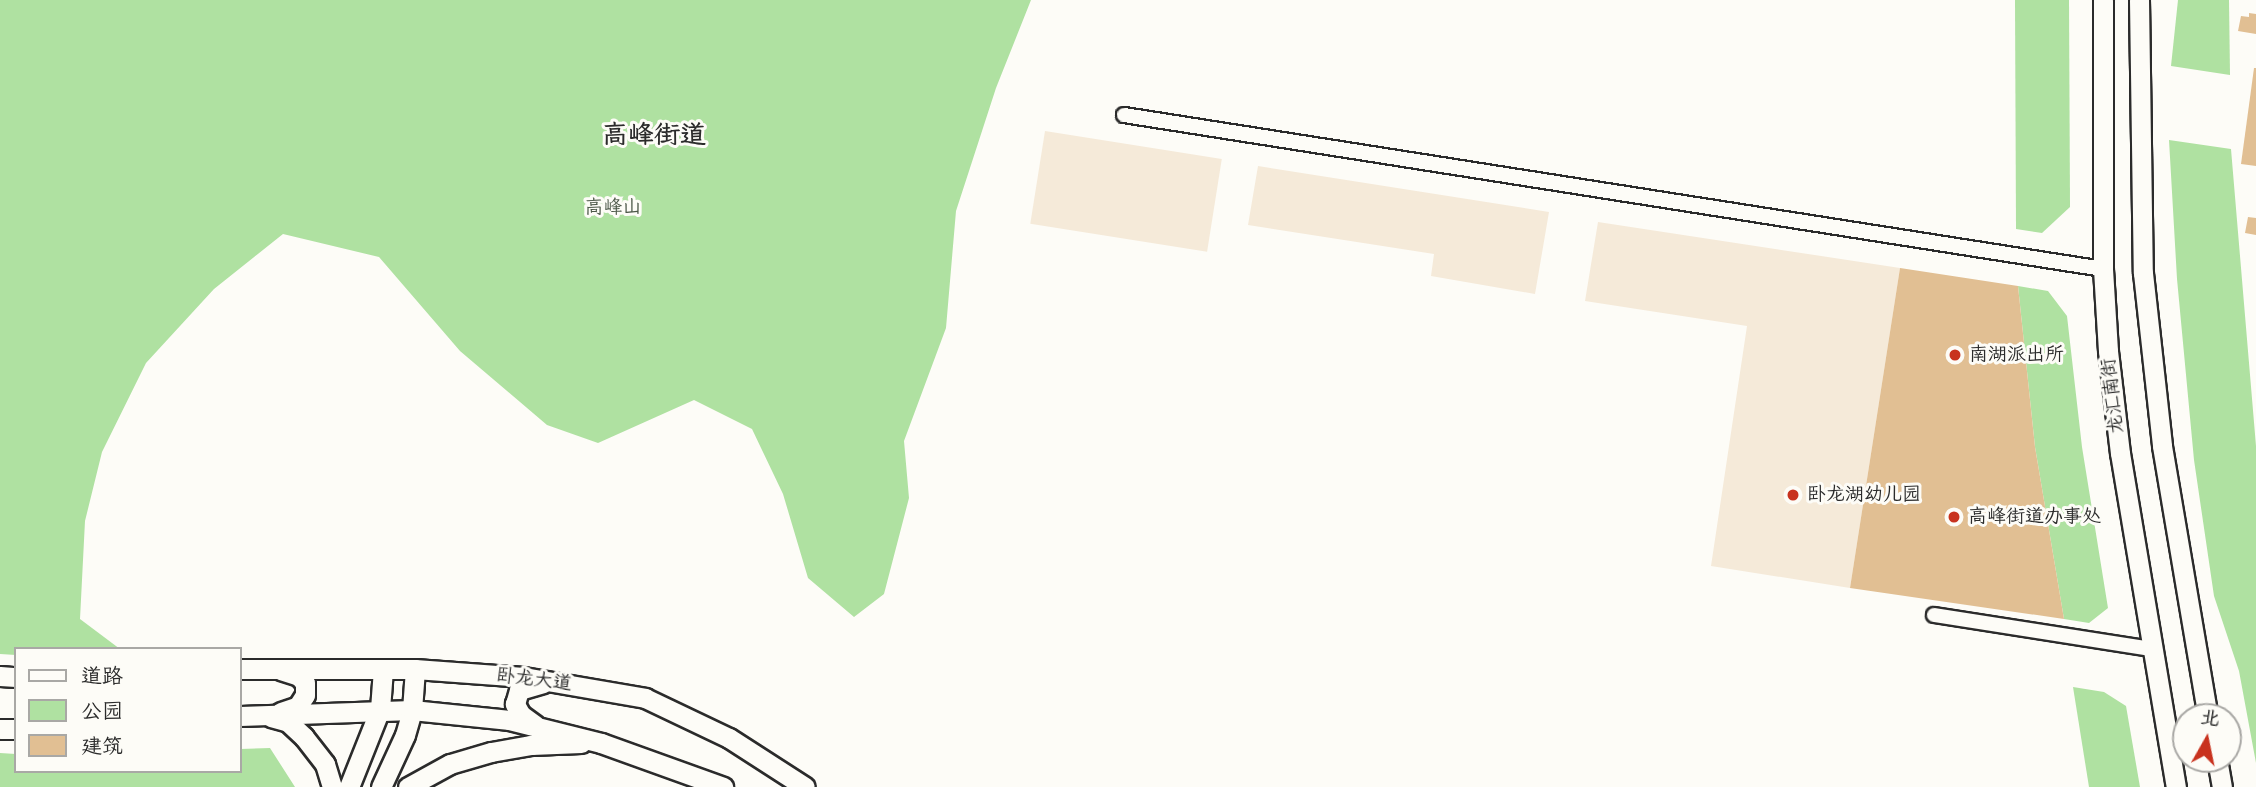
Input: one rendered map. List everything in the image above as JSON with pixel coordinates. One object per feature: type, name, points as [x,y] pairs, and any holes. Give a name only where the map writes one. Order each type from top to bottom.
[{"type":"main road","name":"龙汇南街","points":[[2103,0],[2103,269],[2120,453],[2176,787]]},
{"type":"main road","points":[[2139,0],[2143,273],[2162,446],[2206,703]]},
{"type":"main road","points":[[270,668],[299,676],[305,683],[305,695],[298,706],[270,714]]},
{"type":"main road","name":"卧龙大道","points":[[242,669],[415,669],[551,681],[645,698],[729,738],[805,787]]},
{"type":"main road","points":[[348,787],[380,709],[383,669]]},
{"type":"main road","points":[[381,787],[405,735],[412,710],[415,669]]},
{"type":"main road","points":[[535,725],[522,715],[515,704],[519,690],[551,681]]},
{"type":"main road","points":[[242,716],[380,709],[412,710],[535,725],[601,743],[723,787]]},
{"type":"main road","points":[[270,714],[288,722],[304,737],[325,764],[332,787]]},
{"type":"main road","points":[[408,787],[450,765],[491,752],[531,745],[601,743]]},
{"type":"street","points":[[1124,115],[2103,269]]},
{"type":"street","points":[[1934,615],[2152,649]]},
{"type":"shaded area","points":[[1045,131],[1222,159],[1207,252],[1030,224]]},
{"type":"shaded area","points":[[1258,166],[1549,212],[1535,294],[1431,276],[1434,254],[1248,225]]},
{"type":"shaded area","name":"卧龙湖幼儿园","points":[[1598,222],[1900,268],[1850,588],[1711,566],[1747,326],[1585,301]]},
{"type":"green space","name":"高峰山","points":[[0,0],[1031,0],[996,88],[956,211],[946,328],[904,441],[909,498],[884,594],[854,617],[808,578],[783,494],[752,429],[694,400],[598,443],[547,425],[460,351],[379,257],[283,234],[214,289],[146,363],[102,452],[85,521],[80,619],[117,647],[14,647],[14,655],[0,654]]},
{"type":"green space","points":[[2015,0],[2069,0],[2070,207],[2042,233],[2016,229]]},
{"type":"green space","points":[[2178,0],[2229,0],[2230,75],[2171,66]]},
{"type":"green space","points":[[2169,140],[2231,149],[2256,446],[2256,763],[2239,671],[2214,596],[2194,460],[2177,279]]},
{"type":"green space","points":[[2018,286],[2048,291],[2067,316],[2082,447],[2108,608],[2089,623],[2064,619],[2035,447]]},
{"type":"green space","points":[[2073,687],[2104,692],[2126,706],[2140,787],[2089,787]]},
{"type":"green space","points":[[270,748],[295,787],[0,787],[0,753],[14,754],[14,773],[242,773],[242,749]]},
{"type":"building","points":[[2249,13],[2256,14],[2256,34],[2238,31],[2241,16],[2249,17]]},
{"type":"building","points":[[2256,68],[2256,166],[2241,164]]},
{"type":"building","points":[[2248,217],[2256,218],[2256,235],[2245,233]]},
{"type":"building","points":[[1900,268],[2018,286],[2035,447],[2064,619],[1850,588]]},
{"type":"place","name":"南湖派出所","points":[[1955,355]]},
{"type":"place","name":"卧龙湖幼儿园","points":[[1793,495]]},
{"type":"place","name":"高峰街道办事处","points":[[1954,517]]},
{"type":"district","name":"高峰街道","points":[[654,136]]}]
